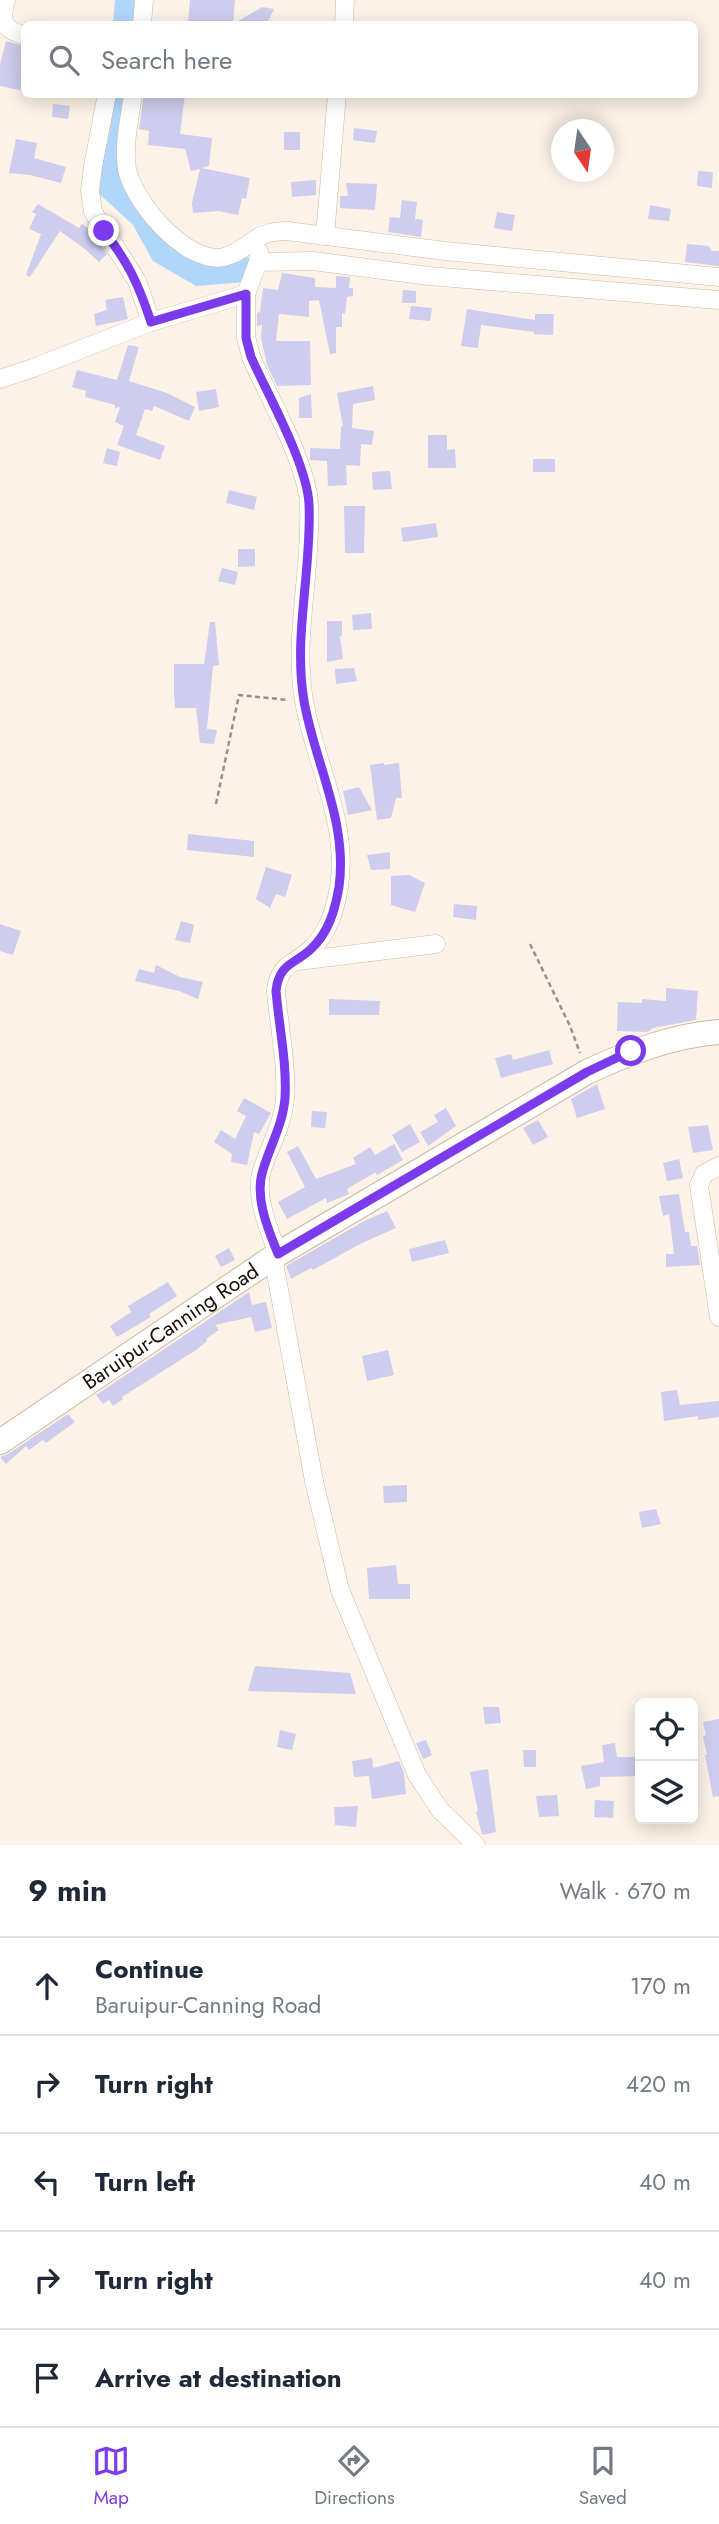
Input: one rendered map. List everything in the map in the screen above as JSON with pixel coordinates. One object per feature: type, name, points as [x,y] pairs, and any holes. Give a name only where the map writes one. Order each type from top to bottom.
[{"type":"main road","name":"Baruipur-Canning Road","points":[[0,1443],[275,1255],[587,1072],[631,1051],[666,1040],[719,1032]]},
{"type":"street","points":[[6,0],[4,23],[13,32],[21,34]]},
{"type":"street","points":[[142,21],[144,0]]},
{"type":"street","points":[[344,21],[345,0]]},
{"type":"street","points":[[106,98],[90,191],[93,212],[137,281],[151,322]]},
{"type":"street","points":[[133,98],[126,151],[129,177],[138,198],[182,246],[213,258],[233,253],[260,235],[271,231],[286,231],[444,251],[719,277]]},
{"type":"street","points":[[325,236],[337,98]]},
{"type":"street","points":[[260,235],[258,262],[246,294],[246,338],[251,357],[300,467],[309,503],[300,668],[304,701],[334,809],[341,858],[334,914],[310,950],[291,961],[277,980],[285,1100],[278,1130],[262,1172],[260,1188],[275,1255],[314,1481],[340,1590],[417,1775],[440,1810],[476,1845]]},
{"type":"street","points":[[258,262],[313,261],[429,276],[719,300]]},
{"type":"street","points":[[0,379],[151,322],[246,294]]},
{"type":"street","points":[[291,961],[436,944]]},
{"type":"street","points":[[719,1166],[704,1174],[699,1185],[719,1317]]},
{"type":"path","points":[[216,804],[239,695],[304,701]]},
{"type":"path","points":[[530,944],[570,1026],[587,1072]]},
{"type":"water","points":[[115,0],[136,0],[138,21],[113,21]]},
{"type":"water","points":[[105,98],[125,98],[117,139],[124,181],[202,259],[260,257],[246,282],[196,286],[153,261],[133,225],[95,190]]},
{"type":"building","points":[[190,0],[235,0],[233,21],[188,21]]},
{"type":"building","points":[[262,7],[274,9],[268,21],[238,21]]},
{"type":"building","points":[[6,41],[21,45],[21,90],[0,86],[0,65]]},
{"type":"building","points":[[143,98],[184,98],[180,134],[212,138],[209,166],[202,168],[250,178],[246,199],[242,198],[238,215],[219,211],[193,213],[192,203],[200,169],[191,171],[185,149],[148,145],[149,131],[139,129]]},
{"type":"building","points":[[53,104],[70,106],[68,119],[52,117]]},
{"type":"building","points":[[354,128],[377,131],[375,143],[353,140]]},
{"type":"building","points":[[284,132],[300,132],[300,150],[284,150]]},
{"type":"building","points":[[16,139],[37,143],[34,158],[66,167],[61,183],[9,173]]},
{"type":"building","points":[[698,171],[713,172],[712,188],[697,186]]},
{"type":"building","points":[[316,180],[316,195],[292,197],[291,182]]},
{"type":"building","points":[[346,183],[377,184],[375,210],[340,208],[340,196],[348,196]]},
{"type":"building","points":[[402,200],[417,202],[415,219],[423,220],[421,237],[388,232],[390,217],[400,218]]},
{"type":"building","points":[[38,204],[79,228],[82,224],[92,231],[107,254],[99,262],[60,231],[30,277],[26,275],[41,234],[29,229],[36,214],[32,212]]},
{"type":"building","points":[[650,205],[671,209],[669,221],[648,219]]},
{"type":"building","points":[[497,212],[515,215],[512,231],[494,228]]},
{"type":"building","points":[[687,244],[709,246],[712,251],[719,251],[719,266],[685,262]]},
{"type":"building","points":[[282,273],[315,278],[315,287],[336,288],[336,276],[350,277],[349,288],[353,288],[353,296],[347,297],[345,314],[342,313],[342,327],[336,327],[336,353],[330,354],[319,300],[309,301],[309,317],[279,314],[276,341],[310,341],[311,385],[277,386],[267,365],[261,338],[262,325],[257,326],[257,313],[260,312],[263,288],[278,290]]},
{"type":"building","points":[[403,290],[416,291],[416,303],[402,303]]},
{"type":"building","points":[[123,297],[128,319],[96,326],[94,314],[107,310],[105,300]]},
{"type":"building","points":[[411,306],[432,308],[430,321],[409,319]]},
{"type":"building","points":[[467,309],[535,320],[535,314],[554,314],[553,335],[481,325],[478,348],[461,346]]},
{"type":"building","points":[[128,345],[139,347],[129,381],[167,393],[195,407],[189,421],[154,406],[152,411],[145,409],[136,435],[165,446],[160,460],[117,445],[124,426],[115,422],[120,407],[115,408],[115,405],[85,397],[86,391],[72,387],[77,370],[117,380]]},
{"type":"building","points":[[373,386],[375,400],[353,404],[352,428],[374,431],[372,445],[361,444],[360,466],[346,465],[347,485],[328,486],[327,461],[310,460],[310,448],[340,449],[341,426],[343,427],[337,393]]},
{"type":"building","points":[[216,389],[219,407],[199,411],[196,392]]},
{"type":"building","points":[[311,394],[312,418],[299,418],[299,398]]},
{"type":"building","points":[[428,435],[447,435],[447,450],[455,449],[456,468],[428,468]]},
{"type":"building","points":[[107,448],[120,452],[117,466],[103,463]]},
{"type":"building","points":[[533,459],[555,459],[555,472],[533,472]]},
{"type":"building","points":[[390,471],[392,489],[373,490],[372,472]]},
{"type":"building","points":[[229,490],[257,497],[254,510],[226,503]]},
{"type":"building","points":[[344,506],[365,506],[364,553],[345,553]]},
{"type":"building","points":[[436,523],[438,537],[403,542],[401,528]]},
{"type":"building","points":[[238,549],[255,549],[255,566],[238,567]]},
{"type":"building","points":[[222,568],[238,572],[235,585],[218,581]]},
{"type":"building","points":[[371,613],[372,629],[353,630],[352,615]]},
{"type":"building","points":[[327,621],[342,621],[340,636],[343,659],[327,662]]},
{"type":"building","points":[[210,622],[215,622],[219,665],[213,666],[207,729],[217,730],[214,744],[200,743],[196,708],[175,708],[174,695],[174,664],[204,664]]},
{"type":"building","points":[[354,668],[357,681],[336,684],[335,669]]},
{"type":"building","points":[[399,763],[402,798],[396,798],[391,818],[377,820],[370,765]]},
{"type":"building","points":[[359,787],[372,810],[348,815],[343,791]]},
{"type":"building","points":[[188,834],[254,841],[254,857],[187,850]]},
{"type":"building","points":[[390,852],[390,869],[371,870],[367,855]]},
{"type":"building","points":[[266,867],[292,875],[285,897],[276,894],[270,908],[256,899]]},
{"type":"building","points":[[409,875],[425,883],[415,912],[391,905],[391,876]]},
{"type":"building","points":[[454,904],[477,906],[476,920],[453,917]]},
{"type":"building","points":[[181,921],[194,925],[190,943],[175,940]]},
{"type":"building","points":[[0,924],[21,931],[13,955],[0,951]]},
{"type":"building","points":[[156,965],[180,977],[203,982],[198,999],[179,991],[135,981],[139,969],[154,973]]},
{"type":"building","points":[[666,988],[698,991],[696,1020],[653,1028],[647,1032],[617,1031],[618,1002],[642,1003],[642,999],[666,1001]]},
{"type":"building","points":[[329,999],[380,1001],[379,1015],[329,1015]]},
{"type":"building","points":[[549,1050],[553,1064],[501,1078],[495,1058],[511,1054],[513,1060]]},
{"type":"building","points":[[597,1084],[605,1109],[577,1118],[571,1099]]},
{"type":"building","points":[[244,1098],[271,1113],[259,1134],[254,1132],[247,1165],[231,1162],[232,1154],[214,1142],[221,1130],[235,1139],[246,1116],[237,1111]]},
{"type":"building","points":[[446,1108],[456,1126],[428,1146],[420,1132],[438,1122],[434,1115]]},
{"type":"building","points":[[312,1111],[327,1112],[325,1128],[311,1127]]},
{"type":"building","points":[[538,1120],[548,1137],[533,1145],[523,1128]]},
{"type":"building","points":[[410,1124],[420,1142],[402,1152],[392,1135]]},
{"type":"building","points":[[708,1125],[713,1150],[693,1153],[688,1127]]},
{"type":"building","points":[[394,1144],[403,1160],[347,1189],[349,1194],[327,1203],[326,1198],[287,1219],[278,1202],[305,1187],[287,1152],[298,1146],[316,1179],[356,1164],[353,1158],[370,1147],[375,1155]]},
{"type":"building","points":[[679,1159],[683,1178],[667,1181],[663,1163]]},
{"type":"building","points":[[679,1194],[685,1232],[689,1232],[691,1246],[697,1246],[700,1265],[666,1267],[666,1254],[674,1254],[669,1214],[663,1216],[659,1196]]},
{"type":"building","points":[[387,1211],[396,1228],[291,1279],[286,1266],[366,1220]]},
{"type":"building","points":[[445,1240],[449,1253],[412,1262],[409,1249]]},
{"type":"building","points":[[229,1248],[235,1260],[221,1267],[215,1256]]},
{"type":"building","points":[[168,1282],[177,1296],[149,1314],[151,1317],[117,1337],[110,1326],[131,1312],[128,1306]]},
{"type":"building","points":[[249,1292],[252,1305],[266,1302],[272,1328],[255,1332],[251,1317],[215,1325],[219,1330],[196,1350],[122,1397],[123,1399],[113,1406],[109,1400],[103,1404],[96,1395]]},
{"type":"building","points":[[388,1350],[394,1375],[367,1381],[362,1356]]},
{"type":"building","points":[[677,1390],[680,1405],[719,1401],[719,1417],[698,1420],[698,1416],[664,1421],[661,1392]]},
{"type":"building","points":[[68,1414],[75,1422],[46,1443],[43,1440],[29,1450],[26,1446],[6,1464],[0,1457],[8,1454]]},
{"type":"building","points":[[407,1485],[407,1502],[384,1503],[383,1486]]},
{"type":"building","points":[[656,1509],[661,1524],[642,1528],[639,1512]]},
{"type":"building","points":[[396,1565],[398,1584],[410,1584],[410,1599],[369,1599],[367,1568]]},
{"type":"building","points":[[255,1666],[350,1673],[356,1694],[248,1691]]},
{"type":"building","points":[[483,1707],[499,1707],[501,1723],[485,1724]]},
{"type":"building","points":[[719,1719],[719,1796],[713,1797],[705,1755],[703,1736],[706,1735],[703,1722]]},
{"type":"building","points":[[280,1730],[296,1734],[292,1750],[277,1747]]},
{"type":"building","points":[[426,1740],[432,1755],[423,1759],[416,1743]]},
{"type":"building","points":[[615,1743],[617,1757],[635,1757],[635,1776],[600,1777],[600,1786],[586,1789],[581,1766],[604,1762],[602,1745]]},
{"type":"building","points":[[523,1750],[536,1750],[536,1767],[524,1767]]},
{"type":"building","points":[[372,1758],[373,1768],[399,1761],[404,1773],[406,1794],[372,1799],[369,1776],[354,1777],[352,1761]]},
{"type":"building","points":[[488,1769],[496,1832],[482,1835],[470,1772]]},
{"type":"building","points":[[557,1795],[559,1816],[539,1817],[536,1796]]},
{"type":"building","points":[[595,1800],[614,1801],[613,1818],[594,1817]]},
{"type":"building","points":[[358,1806],[356,1827],[335,1825],[334,1807]]},
{"type":"route","points":[[104,231],[137,281],[151,322],[246,294],[246,338],[251,357],[300,467],[309,503],[300,668],[313,740],[334,809],[341,858],[334,914],[310,950],[291,961],[277,980],[285,1100],[278,1130],[262,1172],[260,1188],[262,1206],[278,1254],[587,1072],[631,1051]]}]
